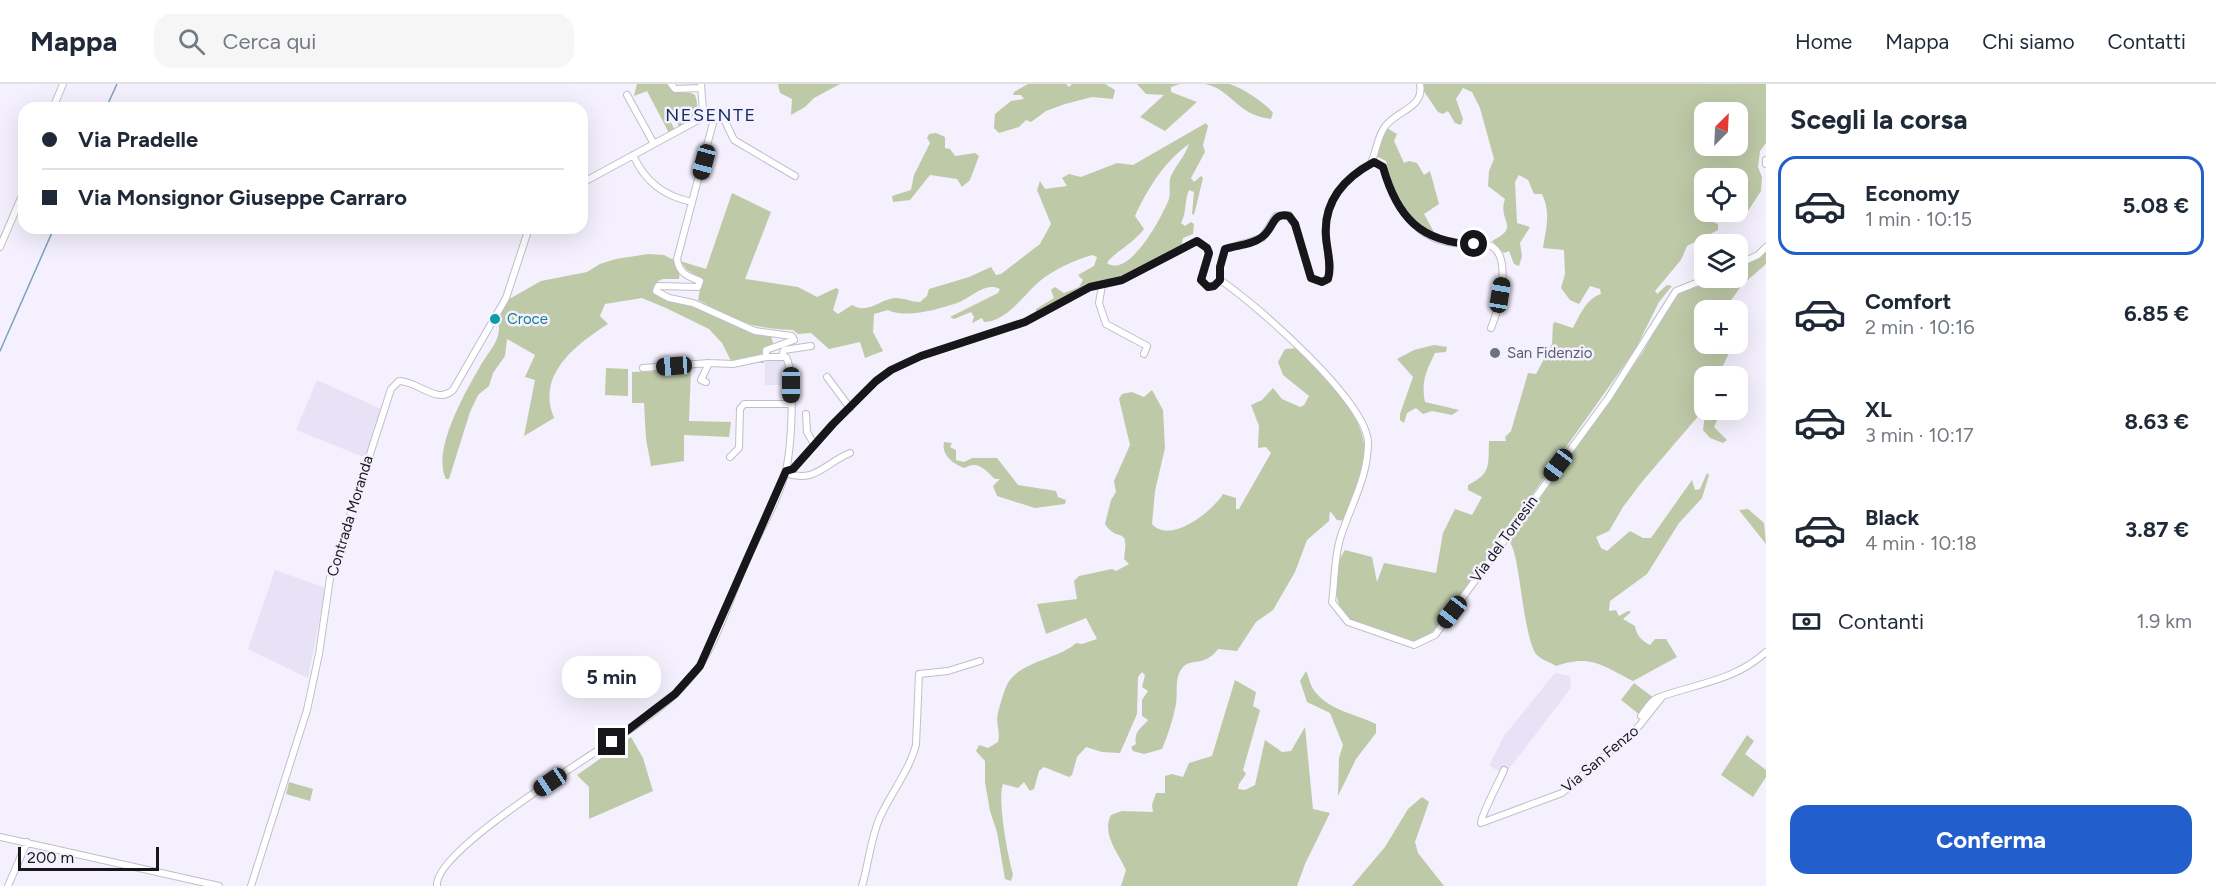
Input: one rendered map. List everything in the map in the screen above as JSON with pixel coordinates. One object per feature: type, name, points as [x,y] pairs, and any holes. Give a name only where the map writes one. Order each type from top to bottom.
[{"type":"street","points":[[56,102],[63,84]]},
{"type":"street","points":[[588,180],[692,125],[702,116],[701,86],[675,88],[671,84]]},
{"type":"street","points":[[1371,164],[1383,129],[1392,117],[1416,104],[1420,96],[1420,84]]},
{"type":"street","points":[[627,95],[654,144]]},
{"type":"street","points":[[702,116],[723,117],[734,140],[795,176]]},
{"type":"street","points":[[714,118],[677,259],[678,268],[700,281],[700,284],[698,287],[658,286],[656,291],[669,298],[693,303],[755,331],[792,336],[794,340],[788,344],[766,350],[766,357]]},
{"type":"street","points":[[633,155],[653,186],[680,200],[692,202]]},
{"type":"street","points":[[786,472],[793,469],[814,444],[876,381],[907,362],[1025,322],[1090,287],[1122,280],[1197,241],[1207,248],[1209,253],[1200,274],[1203,284],[1214,286],[1220,280],[1220,267],[1225,249],[1262,238],[1276,216],[1282,214],[1289,216],[1295,224],[1311,278],[1322,282],[1328,279],[1330,271],[1326,234],[1328,209],[1339,188],[1371,164],[1378,163],[1383,167],[1395,202],[1421,230],[1445,242],[1490,245],[1496,250],[1501,259],[1502,282],[1499,309],[1491,328]]},
{"type":"street","points":[[0,247],[18,205]]},
{"type":"street","name":"Contrada Moranda","points":[[251,886],[309,701],[319,654],[330,578],[391,389],[399,381],[406,381],[437,395],[448,394],[453,390],[507,298],[527,234]]},
{"type":"street","points":[[1748,260],[1766,247]]},
{"type":"street","name":"Via del Torresin","points":[[1220,280],[1301,346],[1361,418],[1367,437],[1367,457],[1357,497],[1340,539],[1332,602],[1348,622],[1414,645],[1435,635],[1609,397],[1676,291],[1694,284]]},
{"type":"street","points":[[1102,285],[1099,303],[1106,324],[1147,346],[1144,354]]},
{"type":"street","points":[[782,356],[784,350],[811,346]]},
{"type":"street","points":[[437,886],[438,875],[445,864],[491,824],[520,802],[644,720],[687,680],[708,651],[786,472],[791,404],[790,365],[786,357],[766,357],[733,364],[709,363],[643,368]]},
{"type":"street","points":[[706,382],[701,380],[709,363]]},
{"type":"street","points":[[827,377],[850,408]]},
{"type":"street","points":[[730,457],[739,448],[740,409],[744,404],[791,404]]},
{"type":"street","points":[[806,414],[807,432],[814,444]]},
{"type":"street","points":[[786,472],[798,478],[813,475],[850,453]]},
{"type":"street","name":"Via San Fenzo","points":[[1641,716],[1655,699],[1709,684],[1764,656]]},
{"type":"street","points":[[862,886],[874,831],[889,797],[913,756],[916,745],[919,674],[980,662]]},
{"type":"street","name":"Via San Fenzo","points":[[1504,770],[1494,796],[1480,818],[1481,823],[1562,793],[1639,726],[1662,697]]},
{"type":"street","points":[[0,837],[219,886]]},
{"type":"street","points":[[8,886],[27,842]]},
{"type":"shaded area","points":[[783,358],[787,361],[788,385],[765,385],[765,362]]},
{"type":"shaded area","points":[[317,380],[381,409],[366,458],[296,430]]},
{"type":"shaded area","points":[[275,570],[326,588],[308,678],[248,649]]},
{"type":"shaded area","points":[[1555,673],[1570,676],[1571,688],[1505,774],[1489,766],[1504,736]]},
{"type":"green space","points":[[637,84],[669,84],[677,92],[691,93],[695,95],[697,111],[690,122],[680,129],[672,111],[667,115],[675,130],[669,133],[647,91],[634,96]]},
{"type":"green space","points":[[778,84],[840,84],[814,98],[805,107],[791,115],[792,99],[780,93]]},
{"type":"green space","points":[[1028,84],[1066,84],[1069,87],[1072,84],[1105,84],[1115,90],[1113,99],[1092,97],[1065,104],[1046,111],[1031,122],[1026,120],[1019,127],[999,133],[994,128],[995,114],[1011,101],[1024,99],[1021,95],[1013,95],[1014,92]]},
{"type":"green space","points":[[1137,84],[1180,84],[1171,87],[1171,92],[1197,102],[1165,131],[1140,117],[1164,95],[1146,94]]},
{"type":"green space","points":[[1205,84],[1229,84],[1240,88],[1273,113],[1271,119],[1250,113],[1222,91]]},
{"type":"green space","points":[[1419,84],[1766,84],[1766,143],[1760,151],[1758,167],[1762,177],[1761,191],[1748,211],[1748,168],[1694,168],[1694,222],[1713,222],[1718,224],[1718,230],[1710,234],[1694,234],[1694,242],[1687,246],[1681,260],[1655,291],[1657,294],[1667,285],[1672,286],[1659,302],[1635,350],[1441,623],[1425,639],[1414,643],[1346,618],[1339,603],[1336,584],[1341,557],[1345,550],[1372,557],[1377,582],[1384,563],[1436,573],[1443,533],[1455,509],[1472,515],[1482,497],[1468,490],[1468,485],[1476,481],[1487,468],[1489,441],[1506,441],[1505,437],[1511,431],[1528,373],[1536,374],[1552,344],[1553,324],[1555,322],[1573,328],[1587,304],[1601,294],[1600,289],[1590,286],[1579,304],[1570,300],[1561,288],[1565,274],[1564,250],[1543,248],[1547,221],[1545,201],[1542,194],[1534,194],[1528,180],[1519,175],[1515,182],[1517,223],[1530,227],[1520,243],[1522,256],[1519,266],[1514,264],[1509,251],[1504,253],[1492,241],[1506,231],[1507,223],[1503,207],[1505,199],[1488,186],[1489,171],[1494,159],[1480,108],[1472,92],[1463,88],[1456,99],[1463,119],[1461,125],[1455,123],[1448,111],[1443,114],[1438,112]]},
{"type":"green space","points":[[1206,123],[1208,126],[1203,145],[1205,152],[1191,178],[1194,182],[1201,176],[1203,178],[1194,215],[1192,214],[1194,192],[1189,190],[1181,223],[1185,226],[1191,222],[1194,224],[1193,234],[1183,238],[1181,247],[1123,278],[1093,286],[1035,316],[1036,309],[1054,298],[1051,290],[1055,287],[1064,293],[1079,287],[1083,280],[1078,275],[1094,266],[1097,257],[1092,255],[1086,257],[1052,272],[1008,312],[992,321],[984,322],[982,318],[972,323],[974,317],[971,312],[954,319],[950,317],[998,293],[1000,289],[994,287],[983,289],[957,303],[932,310],[904,314],[888,310],[874,314],[873,332],[883,351],[865,358],[860,342],[829,349],[811,333],[798,334],[793,330],[753,325],[698,300],[702,279],[687,270],[680,261],[706,269],[732,193],[771,212],[745,279],[798,287],[817,297],[836,288],[839,290],[833,310],[838,314],[852,305],[863,308],[895,298],[920,302],[927,296],[929,289],[969,277],[991,267],[996,275],[1001,274],[1040,244],[1051,224],[1037,190],[1040,181],[1045,189],[1067,186],[1062,178],[1069,174],[1081,177],[1117,163],[1133,165]],"holes":[[[1189,144],[1171,176],[1169,199],[1165,208],[1144,244],[1125,262],[1116,266],[1107,263],[1144,229],[1135,216],[1145,195],[1164,167]]]},
{"type":"green space","points":[[1387,128],[1397,134],[1394,141],[1404,163],[1409,161],[1417,163],[1424,175],[1430,171],[1439,204],[1424,214],[1435,234],[1407,212],[1397,195],[1386,161],[1376,156]]},
{"type":"green space","points":[[936,133],[945,137],[945,148],[950,149],[955,156],[975,153],[979,156],[970,180],[962,187],[957,179],[930,175],[910,200],[893,202],[892,196],[911,190],[914,175],[930,143],[927,138],[929,134]]},
{"type":"green space","points":[[1766,247],[1766,264],[1748,280],[1748,257]]},
{"type":"green space","points":[[648,254],[664,255],[674,260],[680,271],[679,279],[658,281],[658,293],[690,301],[746,331],[771,335],[773,343],[762,353],[764,363],[731,361],[722,343],[709,329],[642,298],[605,304],[600,316],[608,324],[572,352],[554,375],[550,388],[550,402],[554,418],[524,436],[535,380],[525,377],[535,355],[507,339],[505,356],[493,373],[489,386],[478,395],[470,412],[449,479],[446,479],[443,452],[447,436],[460,403],[496,342],[499,331],[497,318],[506,301],[541,281],[587,272],[600,264],[616,259]]},
{"type":"green space","points":[[1694,283],[1694,288],[1740,288],[1731,300],[1694,300],[1694,354],[1729,354],[1723,366],[1694,366],[1695,420],[1641,483],[1609,531],[1596,537],[1601,548],[1607,551],[1630,531],[1643,538],[1651,538],[1692,480],[1695,490],[1700,489],[1707,473],[1709,475],[1702,498],[1679,523],[1647,574],[1610,601],[1609,611],[1616,610],[1619,616],[1628,611],[1631,612],[1623,619],[1635,626],[1642,640],[1650,645],[1655,639],[1666,639],[1677,657],[1633,681],[1596,663],[1579,661],[1556,666],[1536,654],[1531,643],[1516,560],[1509,542],[1643,352],[1674,295]]},
{"type":"green space","points":[[1434,345],[1447,347],[1446,352],[1435,353],[1429,365],[1424,382],[1425,402],[1459,410],[1452,415],[1432,411],[1423,414],[1416,408],[1407,413],[1404,423],[1400,420],[1400,414],[1413,377],[1397,359],[1414,350]]},
{"type":"green space","points":[[1299,348],[1346,403],[1362,434],[1365,451],[1363,469],[1346,521],[1337,520],[1330,511],[1329,521],[1307,540],[1295,572],[1273,610],[1256,622],[1237,651],[1218,649],[1208,658],[1186,664],[1183,667],[1177,680],[1176,704],[1162,749],[1144,754],[1133,751],[1131,747],[1136,744],[1137,733],[1148,720],[1142,716],[1142,700],[1148,691],[1142,687],[1145,675],[1142,672],[1138,677],[1137,714],[1120,753],[1102,752],[1086,747],[1077,757],[1072,775],[1069,777],[1044,767],[1039,771],[1034,789],[1030,791],[1024,782],[1018,788],[1003,784],[1002,815],[1013,874],[1011,881],[1005,879],[985,782],[985,761],[976,751],[979,745],[988,748],[998,742],[998,713],[1005,690],[1018,672],[1076,643],[1082,644],[1097,639],[1086,618],[1046,634],[1037,604],[1077,599],[1074,581],[1079,576],[1112,569],[1116,571],[1129,564],[1124,559],[1124,538],[1110,530],[1105,524],[1111,500],[1116,492],[1114,481],[1130,445],[1119,399],[1122,394],[1132,392],[1144,397],[1152,390],[1163,410],[1165,448],[1155,491],[1152,524],[1169,531],[1180,528],[1210,509],[1223,494],[1236,498],[1236,509],[1239,509],[1271,453],[1266,447],[1258,448],[1259,426],[1251,405],[1262,400],[1273,388],[1282,399],[1300,407],[1304,405],[1309,396],[1283,375],[1278,362],[1285,349]]},
{"type":"green space","points":[[606,368],[628,369],[628,396],[605,395]]},
{"type":"green space","points":[[691,370],[689,421],[731,422],[729,437],[684,435],[684,461],[651,466],[646,439],[644,403],[632,403],[632,372]]},
{"type":"green space","points":[[1704,420],[1717,420],[1714,427],[1727,440],[1723,443],[1710,438],[1703,430]]},
{"type":"green space","points":[[944,442],[952,443],[950,447],[956,450],[956,460],[964,462],[972,458],[997,458],[1018,485],[1056,491],[1058,497],[1066,500],[1065,504],[1035,508],[997,496],[993,486],[1000,479],[995,479],[985,469],[978,466],[965,468],[949,459],[944,451]]},
{"type":"green space","points":[[1748,509],[1764,523],[1766,544],[1739,510]]},
{"type":"green space","points":[[1306,671],[1313,689],[1326,702],[1376,724],[1376,733],[1356,759],[1338,796],[1339,758],[1343,745],[1330,713],[1307,702],[1300,681]]},
{"type":"green space","points":[[1235,680],[1256,692],[1253,706],[1260,710],[1243,770],[1246,774],[1238,789],[1245,790],[1255,785],[1265,740],[1282,752],[1291,751],[1305,727],[1313,809],[1330,813],[1297,886],[1121,886],[1126,870],[1110,837],[1108,822],[1111,815],[1122,811],[1153,812],[1152,805],[1156,793],[1165,793],[1165,776],[1172,774],[1183,777],[1189,763],[1212,756]]},
{"type":"green space","points":[[1634,683],[1654,698],[1640,715],[1621,700]]},
{"type":"green space","points":[[1747,735],[1754,741],[1745,754],[1766,770],[1766,777],[1753,797],[1721,775]]},
{"type":"green space","points":[[631,737],[643,758],[653,791],[589,819],[589,787],[577,775]]},
{"type":"green space","points":[[289,782],[313,789],[310,801],[286,794]]},
{"type":"green space","points":[[1422,797],[1429,802],[1415,842],[1418,853],[1444,886],[1352,886],[1385,847],[1408,809]]},
{"type":"waterway","points":[[109,102],[117,84]]},
{"type":"waterway","points":[[0,351],[51,234]]},
{"type":"place","name":"Croce","points":[[495,319]]},
{"type":"place","name":"San Fidenzio","points":[[1495,353]]},
{"type":"district","name":"NESENTE","points":[[711,115]]},
{"type":"route","points":[[612,742],[644,720],[675,694],[700,666],[786,471],[793,469],[833,424],[876,381],[891,370],[921,356],[1025,322],[1090,287],[1122,280],[1197,241],[1207,248],[1209,253],[1208,260],[1200,274],[1201,280],[1208,287],[1214,286],[1220,280],[1220,267],[1225,249],[1249,244],[1262,238],[1276,216],[1282,214],[1289,216],[1295,224],[1311,278],[1322,282],[1328,279],[1330,271],[1326,221],[1334,195],[1364,167],[1374,162],[1383,167],[1395,202],[1421,230],[1445,242],[1474,244]]}]
